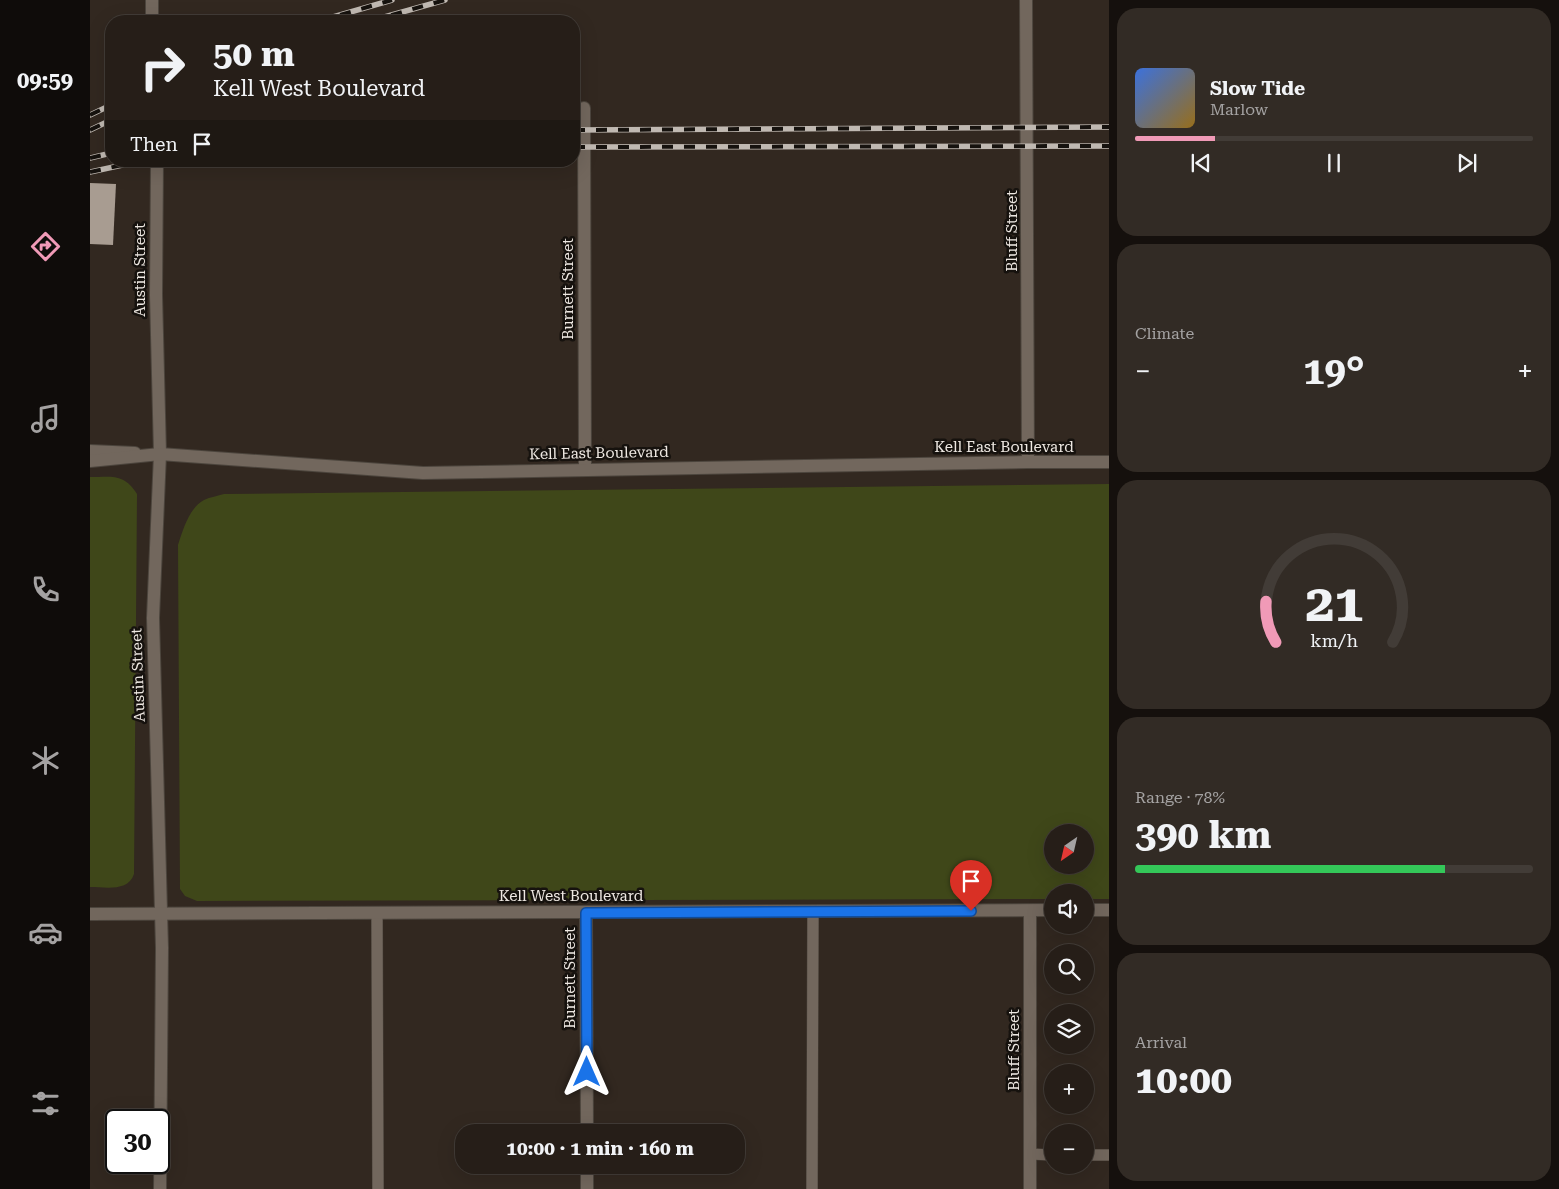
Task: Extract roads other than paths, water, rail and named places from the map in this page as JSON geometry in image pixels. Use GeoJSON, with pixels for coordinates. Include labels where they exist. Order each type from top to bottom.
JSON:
{"type":"FeatureCollection","features":[{"type":"Feature","properties":{"kind":"street"},"geometry":{"type":"LineString","coordinates":[[152,0],[152,15]]}},
{"type":"Feature","properties":{"kind":"street","name":"Bluff Street"},"geometry":{"type":"LineString","coordinates":[[1026,0],[1028,462]]}},
{"type":"Feature","properties":{"kind":"street","name":"Burnett Street"},"geometry":{"type":"LineString","coordinates":[[584,108],[585,470]]}},
{"type":"Feature","properties":{"kind":"street","name":"Austin Street"},"geometry":{"type":"LineString","coordinates":[[157,167],[156,295],[160,454],[153,618],[161,913],[160,1189]]}},
{"type":"Feature","properties":{"kind":"street"},"geometry":{"type":"LineString","coordinates":[[90,451],[160,454]]}},
{"type":"Feature","properties":{"kind":"street","name":"Kell East Boulevard"},"geometry":{"type":"LineString","coordinates":[[90,461],[160,454],[423,472],[1109,462]]}},
{"type":"Feature","properties":{"kind":"street","name":"Bluff Street"},"geometry":{"type":"LineString","coordinates":[[1030,910],[1030,1189]]}},
{"type":"Feature","properties":{"kind":"street","name":"Kell West Boulevard"},"geometry":{"type":"LineString","coordinates":[[90,914],[1044,910]]}},
{"type":"Feature","properties":{"kind":"street"},"geometry":{"type":"LineString","coordinates":[[1094,910],[1109,910]]}},
{"type":"Feature","properties":{"kind":"street","name":"Burnett Street"},"geometry":{"type":"LineString","coordinates":[[586,913],[587,1124]]}},
{"type":"Feature","properties":{"kind":"street"},"geometry":{"type":"LineString","coordinates":[[587,1174],[587,1189]]}},
{"type":"Feature","properties":{"kind":"lane"},"geometry":{"type":"LineString","coordinates":[[812,1189],[813,911]]}},
{"type":"Feature","properties":{"kind":"lane"},"geometry":{"type":"LineString","coordinates":[[377,913],[378,1189]]}},
{"type":"Feature","properties":{"kind":"lane"},"geometry":{"type":"LineString","coordinates":[[1030,1154],[1044,1155]]}},
{"type":"Feature","properties":{"kind":"lane"},"geometry":{"type":"LineString","coordinates":[[1094,1155],[1109,1155]]}},
{"type":"Feature","properties":{"kind":"railway"},"geometry":{"type":"LineString","coordinates":[[340,15],[392,0]]}},
{"type":"Feature","properties":{"kind":"railway"},"geometry":{"type":"LineString","coordinates":[[391,15],[445,0]]}},
{"type":"Feature","properties":{"kind":"railway"},"geometry":{"type":"LineString","coordinates":[[90,115],[105,108]]}},
{"type":"Feature","properties":{"kind":"railway"},"geometry":{"type":"LineString","coordinates":[[90,130],[105,123]]}},
{"type":"Feature","properties":{"kind":"railway"},"geometry":{"type":"LineString","coordinates":[[580,130],[1109,127]]}},
{"type":"Feature","properties":{"kind":"railway"},"geometry":{"type":"LineString","coordinates":[[580,147],[1109,146]]}},
{"type":"Feature","properties":{"kind":"railway"},"geometry":{"type":"LineString","coordinates":[[90,158],[105,154]]}},
{"type":"Feature","properties":{"kind":"railway"},"geometry":{"type":"LineString","coordinates":[[90,172],[113,167]]}}]}
